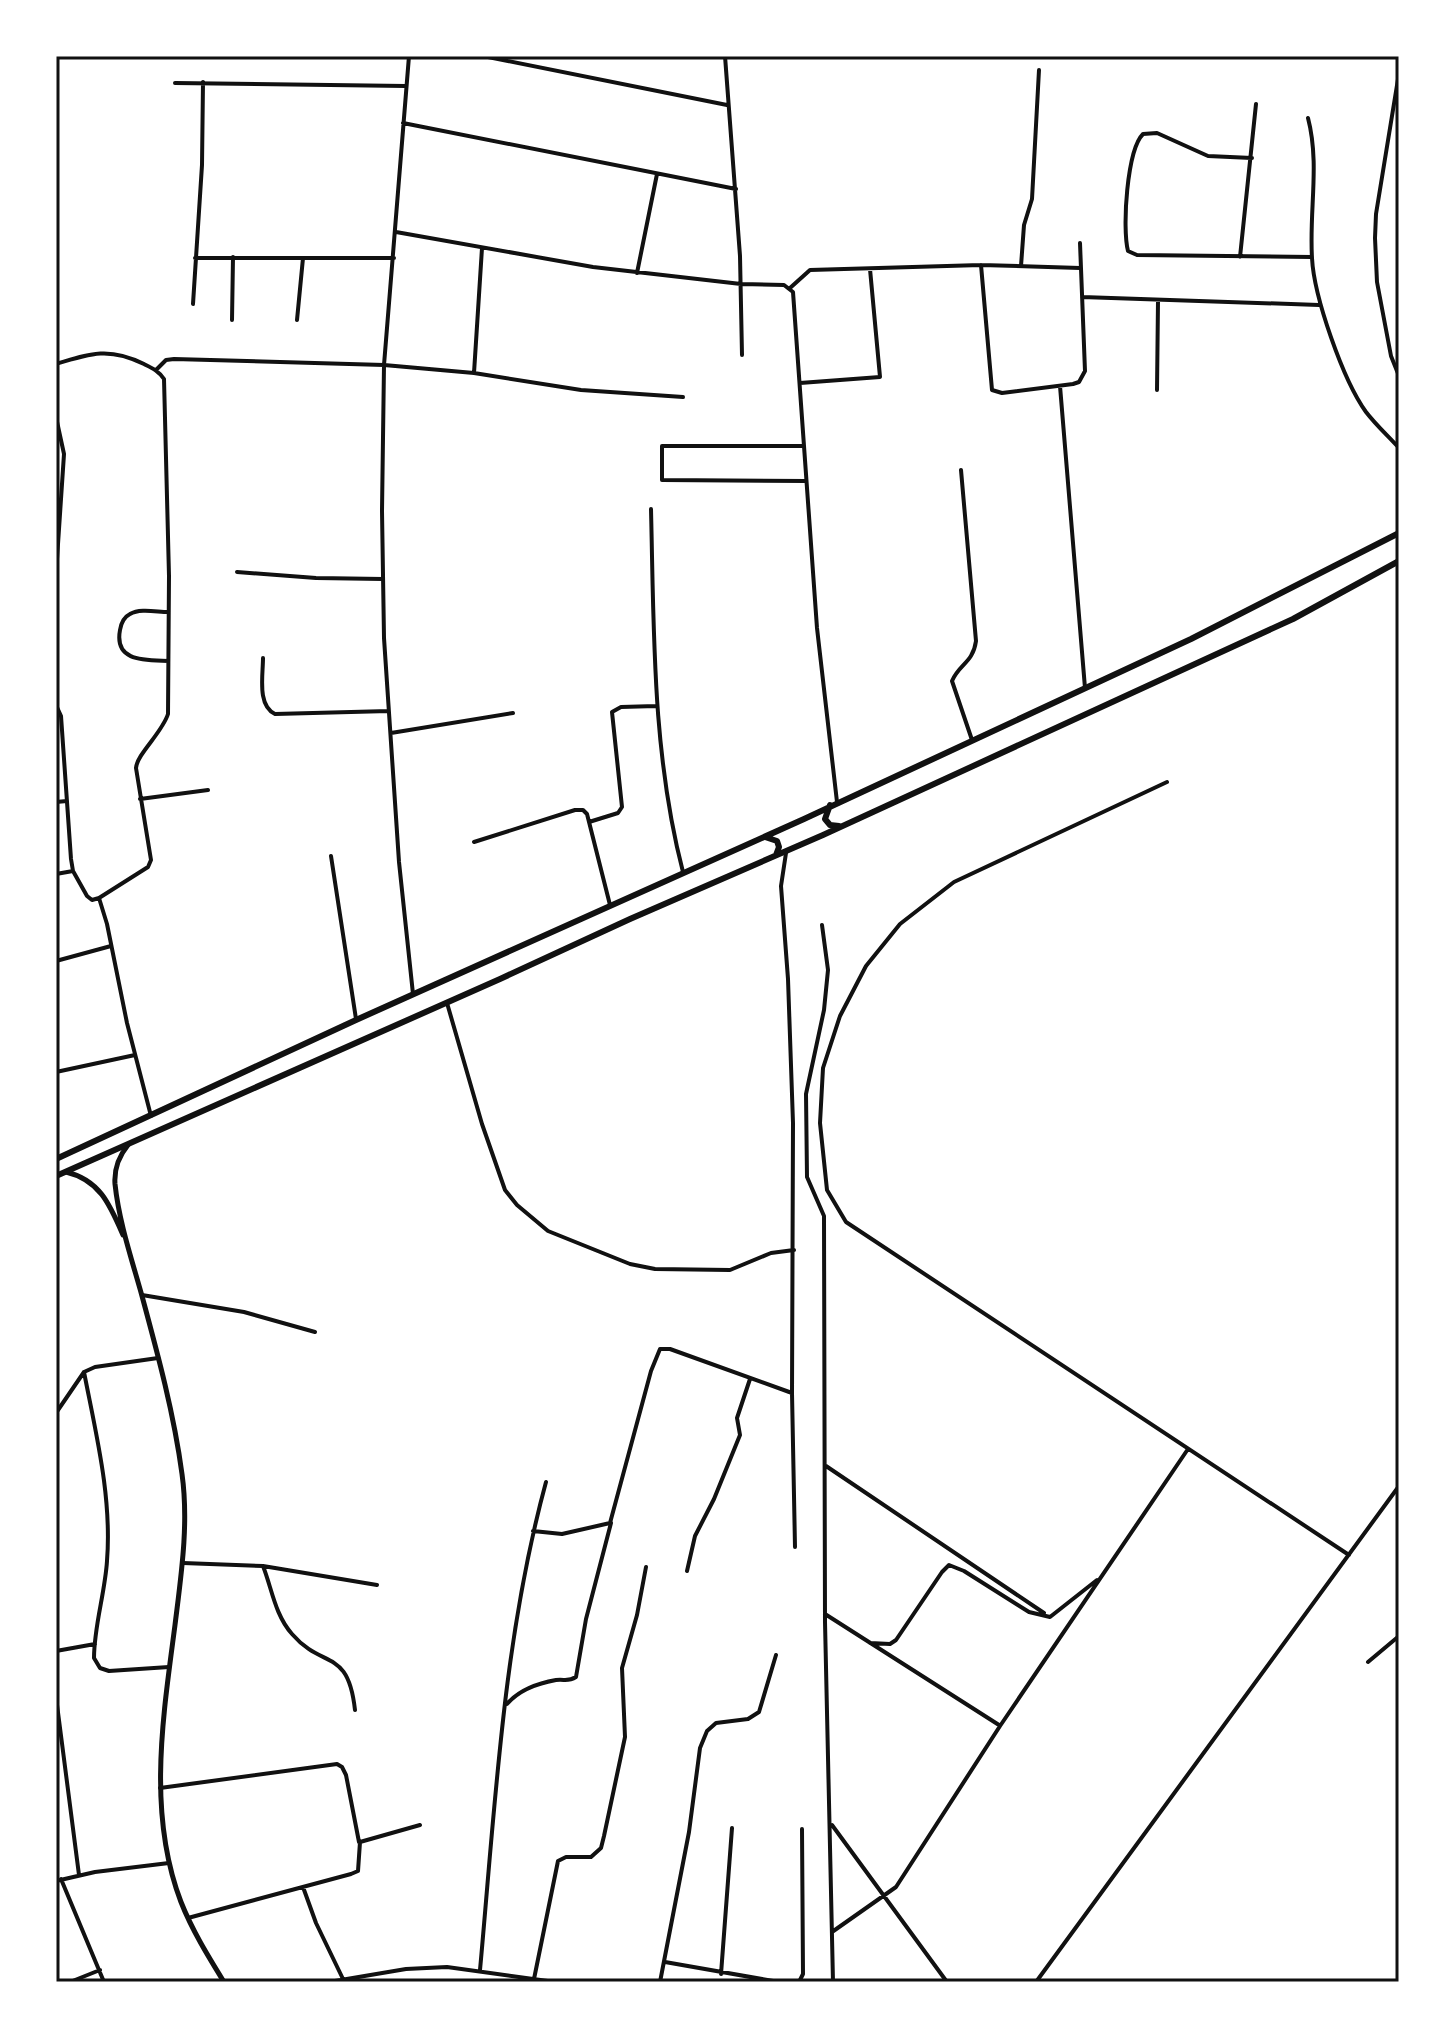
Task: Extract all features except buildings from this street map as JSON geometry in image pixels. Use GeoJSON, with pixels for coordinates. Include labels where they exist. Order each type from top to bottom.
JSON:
{"type":"FeatureCollection","features":[{"type":"Feature","properties":{"kind":"highway"},"geometry":{"type":"LineString","coordinates":[[56,1159],[1191,639],[1399,533]]}},
{"type":"Feature","properties":{"kind":"highway"},"geometry":{"type":"LineString","coordinates":[[58,1175],[841,826],[1293,619],[1399,561]]}},
{"type":"Feature","properties":{"kind":"highway"},"geometry":{"type":"LineString","coordinates":[[834,804],[825,814],[826,822],[841,826]]}},
{"type":"Feature","properties":{"kind":"highway"},"geometry":{"type":"LineString","coordinates":[[764,836],[777,841],[779,847],[776,855]]}},
{"type":"Feature","properties":{"kind":"street"},"geometry":{"type":"LineString","coordinates":[[409,56],[384,365],[383,579],[399,862],[413,994]]}},
{"type":"Feature","properties":{"kind":"street"},"geometry":{"type":"LineString","coordinates":[[483,56],[728,105]]}},
{"type":"Feature","properties":{"kind":"street"},"geometry":{"type":"LineString","coordinates":[[725,56],[736,189],[742,355]]}},
{"type":"Feature","properties":{"kind":"street"},"geometry":{"type":"LineString","coordinates":[[1021,266],[1024,225],[1032,199],[1039,70]]}},
{"type":"Feature","properties":{"kind":"street"},"geometry":{"type":"LineString","coordinates":[[1399,73],[1376,214],[1375,238],[1377,282],[1391,356],[1399,376]]}},
{"type":"Feature","properties":{"kind":"street"},"geometry":{"type":"LineString","coordinates":[[193,304],[202,165],[203,82]]}},
{"type":"Feature","properties":{"kind":"street"},"geometry":{"type":"LineString","coordinates":[[175,83],[406,86]]}},
{"type":"Feature","properties":{"kind":"street"},"geometry":{"type":"LineString","coordinates":[[1240,257],[1256,104]]}},
{"type":"Feature","properties":{"kind":"street"},"geometry":{"type":"LineString","coordinates":[[1308,118],[1315,152],[1312,257],[1320,305],[1365,411],[1399,448]]}},
{"type":"Feature","properties":{"kind":"street"},"geometry":{"type":"LineString","coordinates":[[403,123],[736,189]]}},
{"type":"Feature","properties":{"kind":"street"},"geometry":{"type":"LineString","coordinates":[[1252,158],[1208,156],[1157,133],[1143,134],[1136,141],[1128,186],[1126,248],[1129,253],[1312,257]]}},
{"type":"Feature","properties":{"kind":"street"},"geometry":{"type":"LineString","coordinates":[[637,273],[657,174]]}},
{"type":"Feature","properties":{"kind":"street"},"geometry":{"type":"LineString","coordinates":[[396,232],[637,273],[741,284],[784,285],[790,288],[793,292],[817,628],[834,804]]}},
{"type":"Feature","properties":{"kind":"street"},"geometry":{"type":"LineString","coordinates":[[981,265],[992,390],[1002,393],[1079,382],[1085,371],[1080,243]]}},
{"type":"Feature","properties":{"kind":"street"},"geometry":{"type":"LineString","coordinates":[[474,373],[482,248]]}},
{"type":"Feature","properties":{"kind":"street"},"geometry":{"type":"LineString","coordinates":[[232,320],[233,257]]}},
{"type":"Feature","properties":{"kind":"street"},"geometry":{"type":"LineString","coordinates":[[195,258],[394,258]]}},
{"type":"Feature","properties":{"kind":"street"},"geometry":{"type":"LineString","coordinates":[[297,320],[303,258]]}},
{"type":"Feature","properties":{"kind":"street"},"geometry":{"type":"LineString","coordinates":[[790,288],[810,270],[981,265],[1080,268]]}},
{"type":"Feature","properties":{"kind":"street"},"geometry":{"type":"LineString","coordinates":[[799,383],[880,377],[870,269]]}},
{"type":"Feature","properties":{"kind":"street"},"geometry":{"type":"LineString","coordinates":[[1082,297],[1320,305]]}},
{"type":"Feature","properties":{"kind":"street"},"geometry":{"type":"LineString","coordinates":[[1157,390],[1158,301]]}},
{"type":"Feature","properties":{"kind":"street"},"geometry":{"type":"LineString","coordinates":[[56,364],[101,352],[116,353],[156,370],[164,379],[168,714],[159,735],[137,761],[151,862],[148,867],[92,900],[73,871],[61,716],[56,705]]}},
{"type":"Feature","properties":{"kind":"street"},"geometry":{"type":"LineString","coordinates":[[156,370],[166,360],[174,359],[384,365],[474,373],[581,390],[683,397]]}},
{"type":"Feature","properties":{"kind":"street"},"geometry":{"type":"LineString","coordinates":[[1060,386],[1085,688]]}},
{"type":"Feature","properties":{"kind":"street"},"geometry":{"type":"LineString","coordinates":[[56,417],[64,454],[56,574]]}},
{"type":"Feature","properties":{"kind":"street"},"geometry":{"type":"LineString","coordinates":[[804,446],[662,446],[662,480],[806,481]]}},
{"type":"Feature","properties":{"kind":"street"},"geometry":{"type":"LineString","coordinates":[[961,470],[976,641],[970,660],[952,681],[972,740]]}},
{"type":"Feature","properties":{"kind":"street"},"geometry":{"type":"LineString","coordinates":[[651,509],[656,706],[674,836],[683,872]]}},
{"type":"Feature","properties":{"kind":"street"},"geometry":{"type":"LineString","coordinates":[[237,572],[383,579]]}},
{"type":"Feature","properties":{"kind":"street"},"geometry":{"type":"LineString","coordinates":[[168,661],[133,658],[122,652],[119,646],[123,621],[129,614],[169,612]]}},
{"type":"Feature","properties":{"kind":"street"},"geometry":{"type":"LineString","coordinates":[[263,658],[263,703],[275,714],[389,711]]}},
{"type":"Feature","properties":{"kind":"street"},"geometry":{"type":"LineString","coordinates":[[589,822],[618,813],[622,807],[612,712],[621,707],[656,706]]}},
{"type":"Feature","properties":{"kind":"street"},"geometry":{"type":"LineString","coordinates":[[391,733],[513,713]]}},
{"type":"Feature","properties":{"kind":"street"},"geometry":{"type":"LineString","coordinates":[[1167,782],[954,882],[900,924],[863,971],[840,1016],[823,1068],[820,1123],[827,1190],[846,1222],[1349,1555]]}},
{"type":"Feature","properties":{"kind":"street"},"geometry":{"type":"LineString","coordinates":[[140,799],[208,790]]}},
{"type":"Feature","properties":{"kind":"street"},"geometry":{"type":"LineString","coordinates":[[56,802],[67,801]]}},
{"type":"Feature","properties":{"kind":"street"},"geometry":{"type":"LineString","coordinates":[[474,842],[583,810],[589,822],[610,905]]}},
{"type":"Feature","properties":{"kind":"street"},"geometry":{"type":"LineString","coordinates":[[786,850],[781,886],[793,1123],[795,1547]]}},
{"type":"Feature","properties":{"kind":"street"},"geometry":{"type":"LineString","coordinates":[[331,856],[356,1020]]}},
{"type":"Feature","properties":{"kind":"street"},"geometry":{"type":"LineString","coordinates":[[56,874],[73,871]]}},
{"type":"Feature","properties":{"kind":"street"},"geometry":{"type":"LineString","coordinates":[[99,898],[151,1116]]}},
{"type":"Feature","properties":{"kind":"street"},"geometry":{"type":"LineString","coordinates":[[822,925],[828,970],[824,1010],[806,1094],[807,1177],[824,1216],[825,1614],[833,1982]]}},
{"type":"Feature","properties":{"kind":"street"},"geometry":{"type":"LineString","coordinates":[[56,961],[111,946]]}},
{"type":"Feature","properties":{"kind":"street"},"geometry":{"type":"LineString","coordinates":[[447,1003],[482,1124],[505,1190],[548,1231],[630,1264],[655,1269],[730,1270],[771,1253],[794,1250]]}},
{"type":"Feature","properties":{"kind":"street"},"geometry":{"type":"LineString","coordinates":[[56,1072],[135,1055]]}},
{"type":"Feature","properties":{"kind":"street"},"geometry":{"type":"LineString","coordinates":[[129,1144],[119,1159],[115,1176],[128,1247],[158,1358],[183,1477],[183,1563],[169,1667],[160,1788],[169,1863],[188,1918],[224,1982]]}},
{"type":"Feature","properties":{"kind":"street"},"geometry":{"type":"LineString","coordinates":[[58,1175],[85,1179],[104,1194],[128,1247]]}},
{"type":"Feature","properties":{"kind":"street"},"geometry":{"type":"LineString","coordinates":[[142,1295],[203,1303],[315,1332]]}},
{"type":"Feature","properties":{"kind":"street"},"geometry":{"type":"LineString","coordinates":[[506,1705],[522,1691],[554,1680],[570,1681],[576,1677],[586,1619],[649,1378],[660,1349],[670,1349],[792,1393]]}},
{"type":"Feature","properties":{"kind":"street"},"geometry":{"type":"LineString","coordinates":[[56,1413],[84,1372],[95,1367],[158,1358]]}},
{"type":"Feature","properties":{"kind":"street"},"geometry":{"type":"LineString","coordinates":[[84,1372],[106,1499],[107,1560],[94,1658],[104,1670],[169,1667]]}},
{"type":"Feature","properties":{"kind":"street"},"geometry":{"type":"LineString","coordinates":[[687,1571],[695,1536],[740,1435],[737,1418],[750,1379]]}},
{"type":"Feature","properties":{"kind":"street"},"geometry":{"type":"LineString","coordinates":[[832,1932],[896,1887],[1000,1726],[1188,1449]]}},
{"type":"Feature","properties":{"kind":"street"},"geometry":{"type":"LineString","coordinates":[[824,1464],[838,1477],[1050,1617]]}},
{"type":"Feature","properties":{"kind":"street"},"geometry":{"type":"LineString","coordinates":[[480,1970],[521,1587],[546,1482]]}},
{"type":"Feature","properties":{"kind":"street"},"geometry":{"type":"LineString","coordinates":[[1036,1982],[1399,1486]]}},
{"type":"Feature","properties":{"kind":"street"},"geometry":{"type":"LineString","coordinates":[[533,1531],[562,1534],[608,1525],[612,1519]]}},
{"type":"Feature","properties":{"kind":"street"},"geometry":{"type":"LineString","coordinates":[[183,1563],[263,1566],[377,1585]]}},
{"type":"Feature","properties":{"kind":"street"},"geometry":{"type":"LineString","coordinates":[[870,1643],[890,1644],[896,1640],[949,1565],[964,1571],[1029,1612],[1050,1617]]}},
{"type":"Feature","properties":{"kind":"street"},"geometry":{"type":"LineString","coordinates":[[263,1566],[282,1620],[302,1644],[344,1672],[353,1687],[355,1710]]}},
{"type":"Feature","properties":{"kind":"street"},"geometry":{"type":"LineString","coordinates":[[534,1979],[558,1861],[566,1857],[591,1857],[601,1848],[625,1737],[622,1668],[646,1567]]}},
{"type":"Feature","properties":{"kind":"street"},"geometry":{"type":"LineString","coordinates":[[1050,1617],[1101,1577]]}},
{"type":"Feature","properties":{"kind":"street"},"geometry":{"type":"LineString","coordinates":[[825,1614],[1000,1726]]}},
{"type":"Feature","properties":{"kind":"street"},"geometry":{"type":"LineString","coordinates":[[1368,1662],[1399,1636]]}},
{"type":"Feature","properties":{"kind":"street"},"geometry":{"type":"LineString","coordinates":[[56,1651],[95,1644]]}},
{"type":"Feature","properties":{"kind":"street"},"geometry":{"type":"LineString","coordinates":[[660,1982],[703,1738],[716,1723],[748,1719],[759,1712],[776,1655]]}},
{"type":"Feature","properties":{"kind":"street"},"geometry":{"type":"LineString","coordinates":[[56,1697],[79,1875]]}},
{"type":"Feature","properties":{"kind":"street"},"geometry":{"type":"LineString","coordinates":[[160,1788],[337,1764],[344,1770],[360,1842],[358,1871],[188,1918]]}},
{"type":"Feature","properties":{"kind":"street"},"geometry":{"type":"LineString","coordinates":[[830,1823],[947,1982]]}},
{"type":"Feature","properties":{"kind":"street"},"geometry":{"type":"LineString","coordinates":[[360,1842],[420,1825]]}},
{"type":"Feature","properties":{"kind":"street"},"geometry":{"type":"LineString","coordinates":[[721,1974],[732,1828]]}},
{"type":"Feature","properties":{"kind":"street"},"geometry":{"type":"LineString","coordinates":[[799,1982],[803,1974],[802,1829]]}},
{"type":"Feature","properties":{"kind":"street"},"geometry":{"type":"LineString","coordinates":[[104,1982],[59,1880],[169,1863]]}},
{"type":"Feature","properties":{"kind":"street"},"geometry":{"type":"LineString","coordinates":[[303,1887],[316,1923],[343,1979]]}},
{"type":"Feature","properties":{"kind":"street"},"geometry":{"type":"LineString","coordinates":[[665,1962],[779,1982]]}},
{"type":"Feature","properties":{"kind":"street"},"geometry":{"type":"LineString","coordinates":[[329,1982],[406,1969],[447,1967],[555,1982]]}},
{"type":"Feature","properties":{"kind":"street"},"geometry":{"type":"LineString","coordinates":[[70,1982],[100,1970]]}}]}
